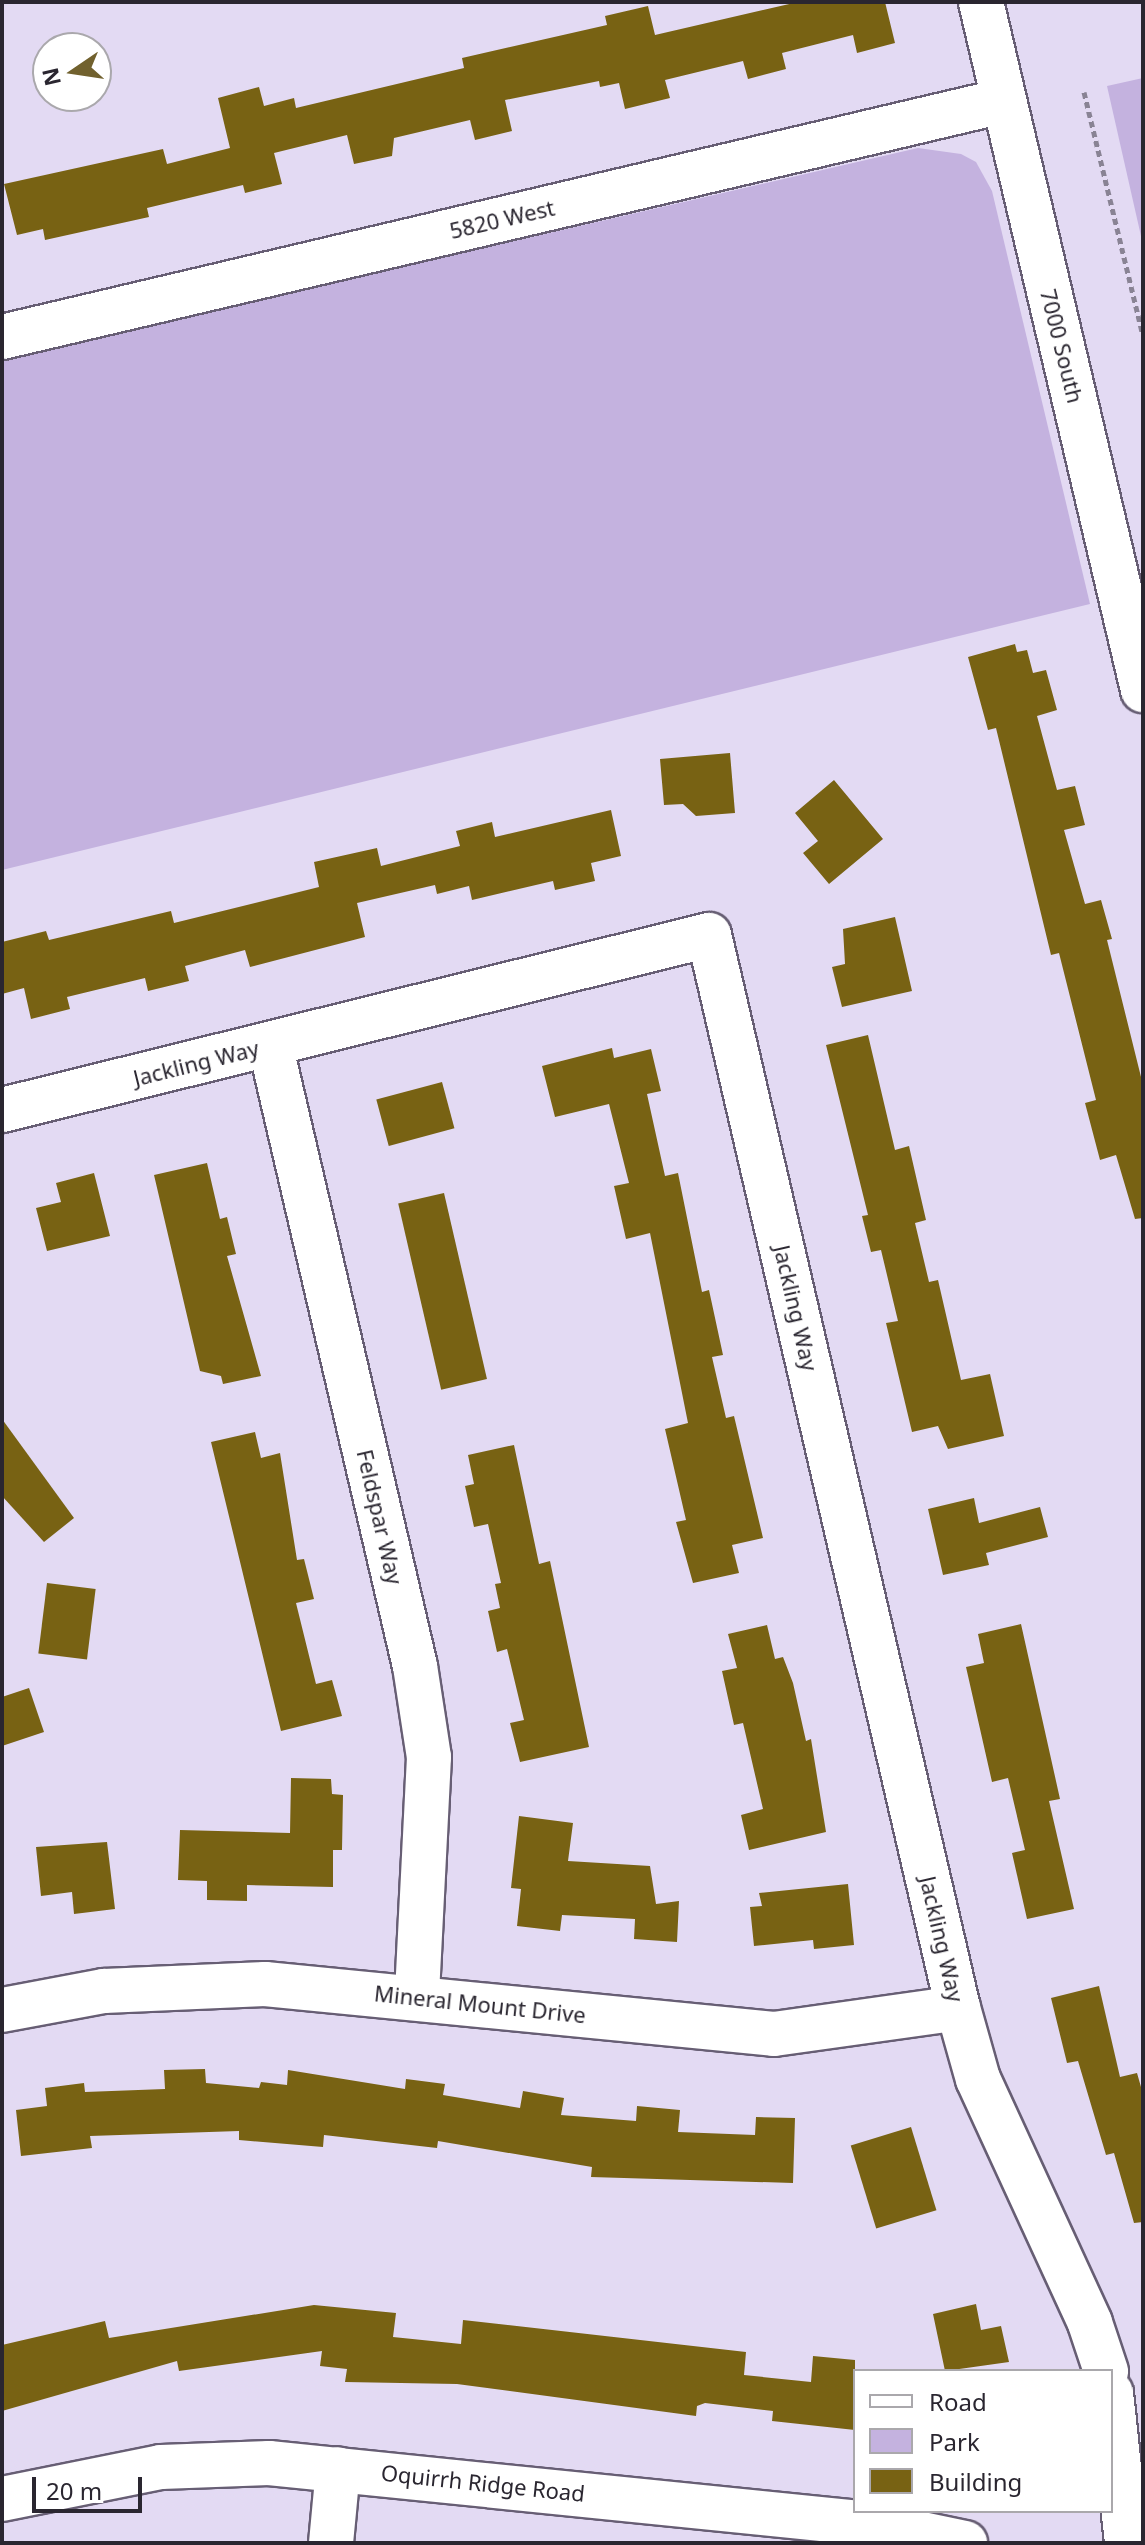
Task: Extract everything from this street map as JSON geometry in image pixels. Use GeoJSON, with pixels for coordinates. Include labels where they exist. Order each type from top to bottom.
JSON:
{"type":"FeatureCollection","features":[{"type":"Feature","properties":{"kind":"street","name":"7000 South"},"geometry":{"type":"LineString","coordinates":[[981,2],[1143,690]]}},
{"type":"Feature","properties":{"kind":"street","name":"5820 West"},"geometry":{"type":"LineString","coordinates":[[2,337],[1003,101]]}},
{"type":"Feature","properties":{"kind":"street","name":"Jackling Way"},"geometry":{"type":"LineString","coordinates":[[2,1110],[709,935],[958,2008],[978,2079],[1090,2323],[1105,2369]]}},
{"type":"Feature","properties":{"kind":"street","name":"Feldspar Way"},"geometry":{"type":"LineString","coordinates":[[270,1044],[422,1712],[429,1838],[417,1996]]}},
{"type":"Feature","properties":{"kind":"street","name":"Mineral Mount Drive"},"geometry":{"type":"LineString","coordinates":[[2,2010],[104,1991],[265,1984],[417,1996],[774,2034],[958,2008]]}},
{"type":"Feature","properties":{"kind":"street"},"geometry":{"type":"LineString","coordinates":[[1113,2412],[1127,2543]]}},
{"type":"Feature","properties":{"kind":"street","name":"Oquirrh Ridge Road"},"geometry":{"type":"LineString","coordinates":[[2,2499],[161,2467],[234,2463],[338,2469],[770,2528],[965,2543]]}},
{"type":"Feature","properties":{"kind":"street"},"geometry":{"type":"LineString","coordinates":[[331,2543],[338,2469]]}},
{"type":"Feature","properties":{"kind":"path"},"geometry":{"type":"LineString","coordinates":[[1084,92],[1143,335]]}},
{"type":"Feature","properties":{"kind":"green space"},"geometry":{"type":"Polygon","coordinates":[[[1143,78],[1143,245],[1107,86],[1143,78]]]}},
{"type":"Feature","properties":{"kind":"green space"},"geometry":{"type":"Polygon","coordinates":[[[918,148],[961,154],[976,162],[992,191],[1090,604],[2,870],[2,359],[918,148]]]}},
{"type":"Feature","properties":{"kind":"building"},"geometry":{"type":"Polygon","coordinates":[[[798,2],[885,2],[895,43],[857,53],[853,35],[782,53],[786,69],[748,79],[743,61],[665,80],[670,98],[625,109],[619,83],[600,87],[599,81],[505,100],[512,131],[475,140],[470,120],[394,138],[392,156],[354,164],[347,135],[274,153],[282,184],[245,193],[243,185],[147,208],[149,217],[45,240],[43,229],[17,235],[4,184],[163,149],[167,164],[230,148],[218,98],[259,87],[264,106],[294,98],[296,108],[464,68],[462,58],[607,25],[605,16],[648,6],[655,35],[798,2]]]}},
{"type":"Feature","properties":{"kind":"building"},"geometry":{"type":"Polygon","coordinates":[[[1015,644],[1017,652],[1027,650],[1033,673],[1046,670],[1057,710],[1037,716],[1057,790],[1075,786],[1085,825],[1064,830],[1085,904],[1101,900],[1112,939],[1107,940],[1143,1085],[1143,1218],[1135,1219],[1116,1155],[1100,1160],[1085,1103],[1096,1100],[1059,953],[1051,955],[996,728],[988,730],[968,657],[1015,644]]]}},
{"type":"Feature","properties":{"kind":"building"},"geometry":{"type":"Polygon","coordinates":[[[730,753],[735,813],[696,816],[683,804],[664,805],[660,759],[730,753]]]}},
{"type":"Feature","properties":{"kind":"building"},"geometry":{"type":"Polygon","coordinates":[[[834,780],[883,839],[829,884],[803,853],[818,841],[795,813],[834,780]]]}},
{"type":"Feature","properties":{"kind":"building"},"geometry":{"type":"Polygon","coordinates":[[[611,810],[621,856],[591,863],[595,881],[555,890],[553,881],[472,900],[469,886],[437,894],[435,885],[357,903],[365,937],[250,967],[245,950],[185,966],[189,981],[148,991],[145,978],[67,997],[70,1009],[31,1019],[24,988],[2,994],[2,942],[46,931],[49,940],[171,911],[174,923],[319,887],[314,862],[377,848],[381,866],[460,846],[456,831],[492,822],[495,837],[611,810]]]}},
{"type":"Feature","properties":{"kind":"building"},"geometry":{"type":"Polygon","coordinates":[[[895,917],[912,991],[842,1007],[832,967],[845,964],[843,929],[895,917]]]}},
{"type":"Feature","properties":{"kind":"building"},"geometry":{"type":"Polygon","coordinates":[[[868,1035],[895,1150],[909,1146],[926,1220],[915,1223],[929,1282],[938,1280],[961,1380],[990,1374],[1004,1436],[948,1449],[938,1426],[912,1432],[886,1323],[898,1321],[881,1250],[871,1252],[862,1216],[868,1215],[826,1045],[868,1035]]]}},
{"type":"Feature","properties":{"kind":"building"},"geometry":{"type":"Polygon","coordinates":[[[612,1048],[614,1058],[651,1049],[661,1091],[647,1094],[665,1176],[678,1173],[702,1292],[709,1290],[723,1355],[712,1357],[726,1418],[734,1416],[763,1538],[732,1545],[739,1573],[693,1583],[676,1522],[686,1520],[665,1429],[688,1423],[650,1233],[626,1239],[614,1186],[629,1183],[609,1104],[555,1117],[542,1066],[612,1048]]]}},
{"type":"Feature","properties":{"kind":"building"},"geometry":{"type":"Polygon","coordinates":[[[442,1082],[454,1128],[389,1146],[376,1100],[442,1082]]]}},
{"type":"Feature","properties":{"kind":"building"},"geometry":{"type":"Polygon","coordinates":[[[207,1163],[220,1219],[227,1217],[236,1254],[227,1256],[261,1376],[223,1384],[221,1376],[200,1371],[154,1175],[207,1163]]]}},
{"type":"Feature","properties":{"kind":"building"},"geometry":{"type":"Polygon","coordinates":[[[94,1173],[110,1236],[47,1251],[36,1208],[61,1202],[56,1183],[94,1173]]]}},
{"type":"Feature","properties":{"kind":"building"},"geometry":{"type":"Polygon","coordinates":[[[444,1193],[487,1379],[441,1390],[398,1204],[444,1193]]]}},
{"type":"Feature","properties":{"kind":"building"},"geometry":{"type":"Polygon","coordinates":[[[2,1419],[74,1518],[44,1542],[2,1496],[2,1419]]]}},
{"type":"Feature","properties":{"kind":"building"},"geometry":{"type":"Polygon","coordinates":[[[255,1432],[261,1458],[280,1453],[297,1560],[304,1559],[314,1599],[296,1603],[316,1684],[332,1680],[342,1716],[281,1731],[211,1442],[255,1432]]]}},
{"type":"Feature","properties":{"kind":"building"},"geometry":{"type":"Polygon","coordinates":[[[514,1445],[539,1564],[550,1561],[589,1747],[520,1762],[510,1723],[524,1720],[507,1649],[497,1652],[488,1611],[500,1608],[495,1584],[501,1583],[488,1524],[474,1527],[465,1486],[474,1484],[468,1455],[514,1445]]]}},
{"type":"Feature","properties":{"kind":"building"},"geometry":{"type":"Polygon","coordinates":[[[974,1498],[979,1523],[1040,1507],[1048,1537],[986,1553],[989,1565],[943,1575],[928,1509],[974,1498]]]}},
{"type":"Feature","properties":{"kind":"building"},"geometry":{"type":"Polygon","coordinates":[[[47,1583],[96,1589],[87,1659],[38,1653],[47,1583]]]}},
{"type":"Feature","properties":{"kind":"building"},"geometry":{"type":"Polygon","coordinates":[[[1021,1624],[1060,1799],[1049,1801],[1074,1909],[1027,1919],[1012,1853],[1025,1850],[1008,1778],[992,1782],[966,1667],[984,1663],[978,1634],[1021,1624]]]}},
{"type":"Feature","properties":{"kind":"building"},"geometry":{"type":"Polygon","coordinates":[[[767,1625],[775,1659],[783,1657],[793,1683],[806,1741],[811,1739],[826,1832],[749,1850],[741,1815],[763,1809],[743,1723],[734,1725],[722,1671],[737,1668],[728,1634],[767,1625]]]}},
{"type":"Feature","properties":{"kind":"building"},"geometry":{"type":"Polygon","coordinates":[[[29,1688],[44,1732],[2,1746],[2,1697],[29,1688]]]}},
{"type":"Feature","properties":{"kind":"building"},"geometry":{"type":"Polygon","coordinates":[[[291,1778],[331,1779],[332,1794],[343,1795],[342,1850],[333,1850],[333,1887],[247,1885],[247,1901],[207,1900],[207,1881],[178,1880],[180,1830],[290,1833],[291,1778]]]}},
{"type":"Feature","properties":{"kind":"building"},"geometry":{"type":"Polygon","coordinates":[[[519,1816],[573,1823],[568,1861],[650,1866],[656,1904],[679,1901],[677,1942],[634,1939],[635,1919],[562,1915],[560,1931],[517,1926],[521,1889],[511,1888],[519,1816]]]}},
{"type":"Feature","properties":{"kind":"building"},"geometry":{"type":"Polygon","coordinates":[[[107,1842],[115,1909],[74,1914],[72,1892],[41,1896],[36,1847],[107,1842]]]}},
{"type":"Feature","properties":{"kind":"building"},"geometry":{"type":"Polygon","coordinates":[[[848,1884],[854,1945],[814,1949],[813,1940],[754,1946],[750,1907],[762,1906],[759,1893],[848,1884]]]}},
{"type":"Feature","properties":{"kind":"building"},"geometry":{"type":"Polygon","coordinates":[[[1099,1986],[1120,2077],[1137,2073],[1143,2094],[1143,2222],[1134,2223],[1114,2153],[1106,2155],[1078,2061],[1067,2063],[1051,1998],[1099,1986]]]}},
{"type":"Feature","properties":{"kind":"building"},"geometry":{"type":"Polygon","coordinates":[[[205,2069],[206,2083],[259,2088],[261,2082],[287,2085],[288,2070],[405,2089],[406,2079],[445,2084],[443,2095],[520,2108],[523,2091],[564,2098],[561,2115],[636,2121],[637,2106],[680,2110],[678,2132],[755,2135],[756,2117],[795,2118],[793,2183],[591,2177],[592,2167],[438,2141],[437,2148],[324,2135],[323,2147],[239,2140],[239,2131],[90,2136],[92,2148],[21,2156],[16,2110],[47,2106],[45,2088],[84,2083],[85,2092],[165,2089],[164,2070],[205,2069]]]}},
{"type":"Feature","properties":{"kind":"building"},"geometry":{"type":"Polygon","coordinates":[[[911,2127],[936,2210],[876,2229],[851,2145],[911,2127]]]}},
{"type":"Feature","properties":{"kind":"building"},"geometry":{"type":"Polygon","coordinates":[[[976,2304],[981,2330],[1001,2326],[1009,2362],[945,2369],[933,2314],[976,2304]]]}},
{"type":"Feature","properties":{"kind":"building"},"geometry":{"type":"Polygon","coordinates":[[[314,2305],[396,2313],[393,2337],[461,2344],[463,2320],[746,2352],[744,2375],[811,2382],[813,2356],[855,2360],[853,2430],[772,2421],[773,2411],[705,2403],[697,2406],[696,2416],[457,2384],[345,2382],[347,2369],[320,2366],[322,2351],[179,2371],[177,2361],[2,2411],[2,2345],[105,2321],[109,2338],[314,2305]]]}}]}
